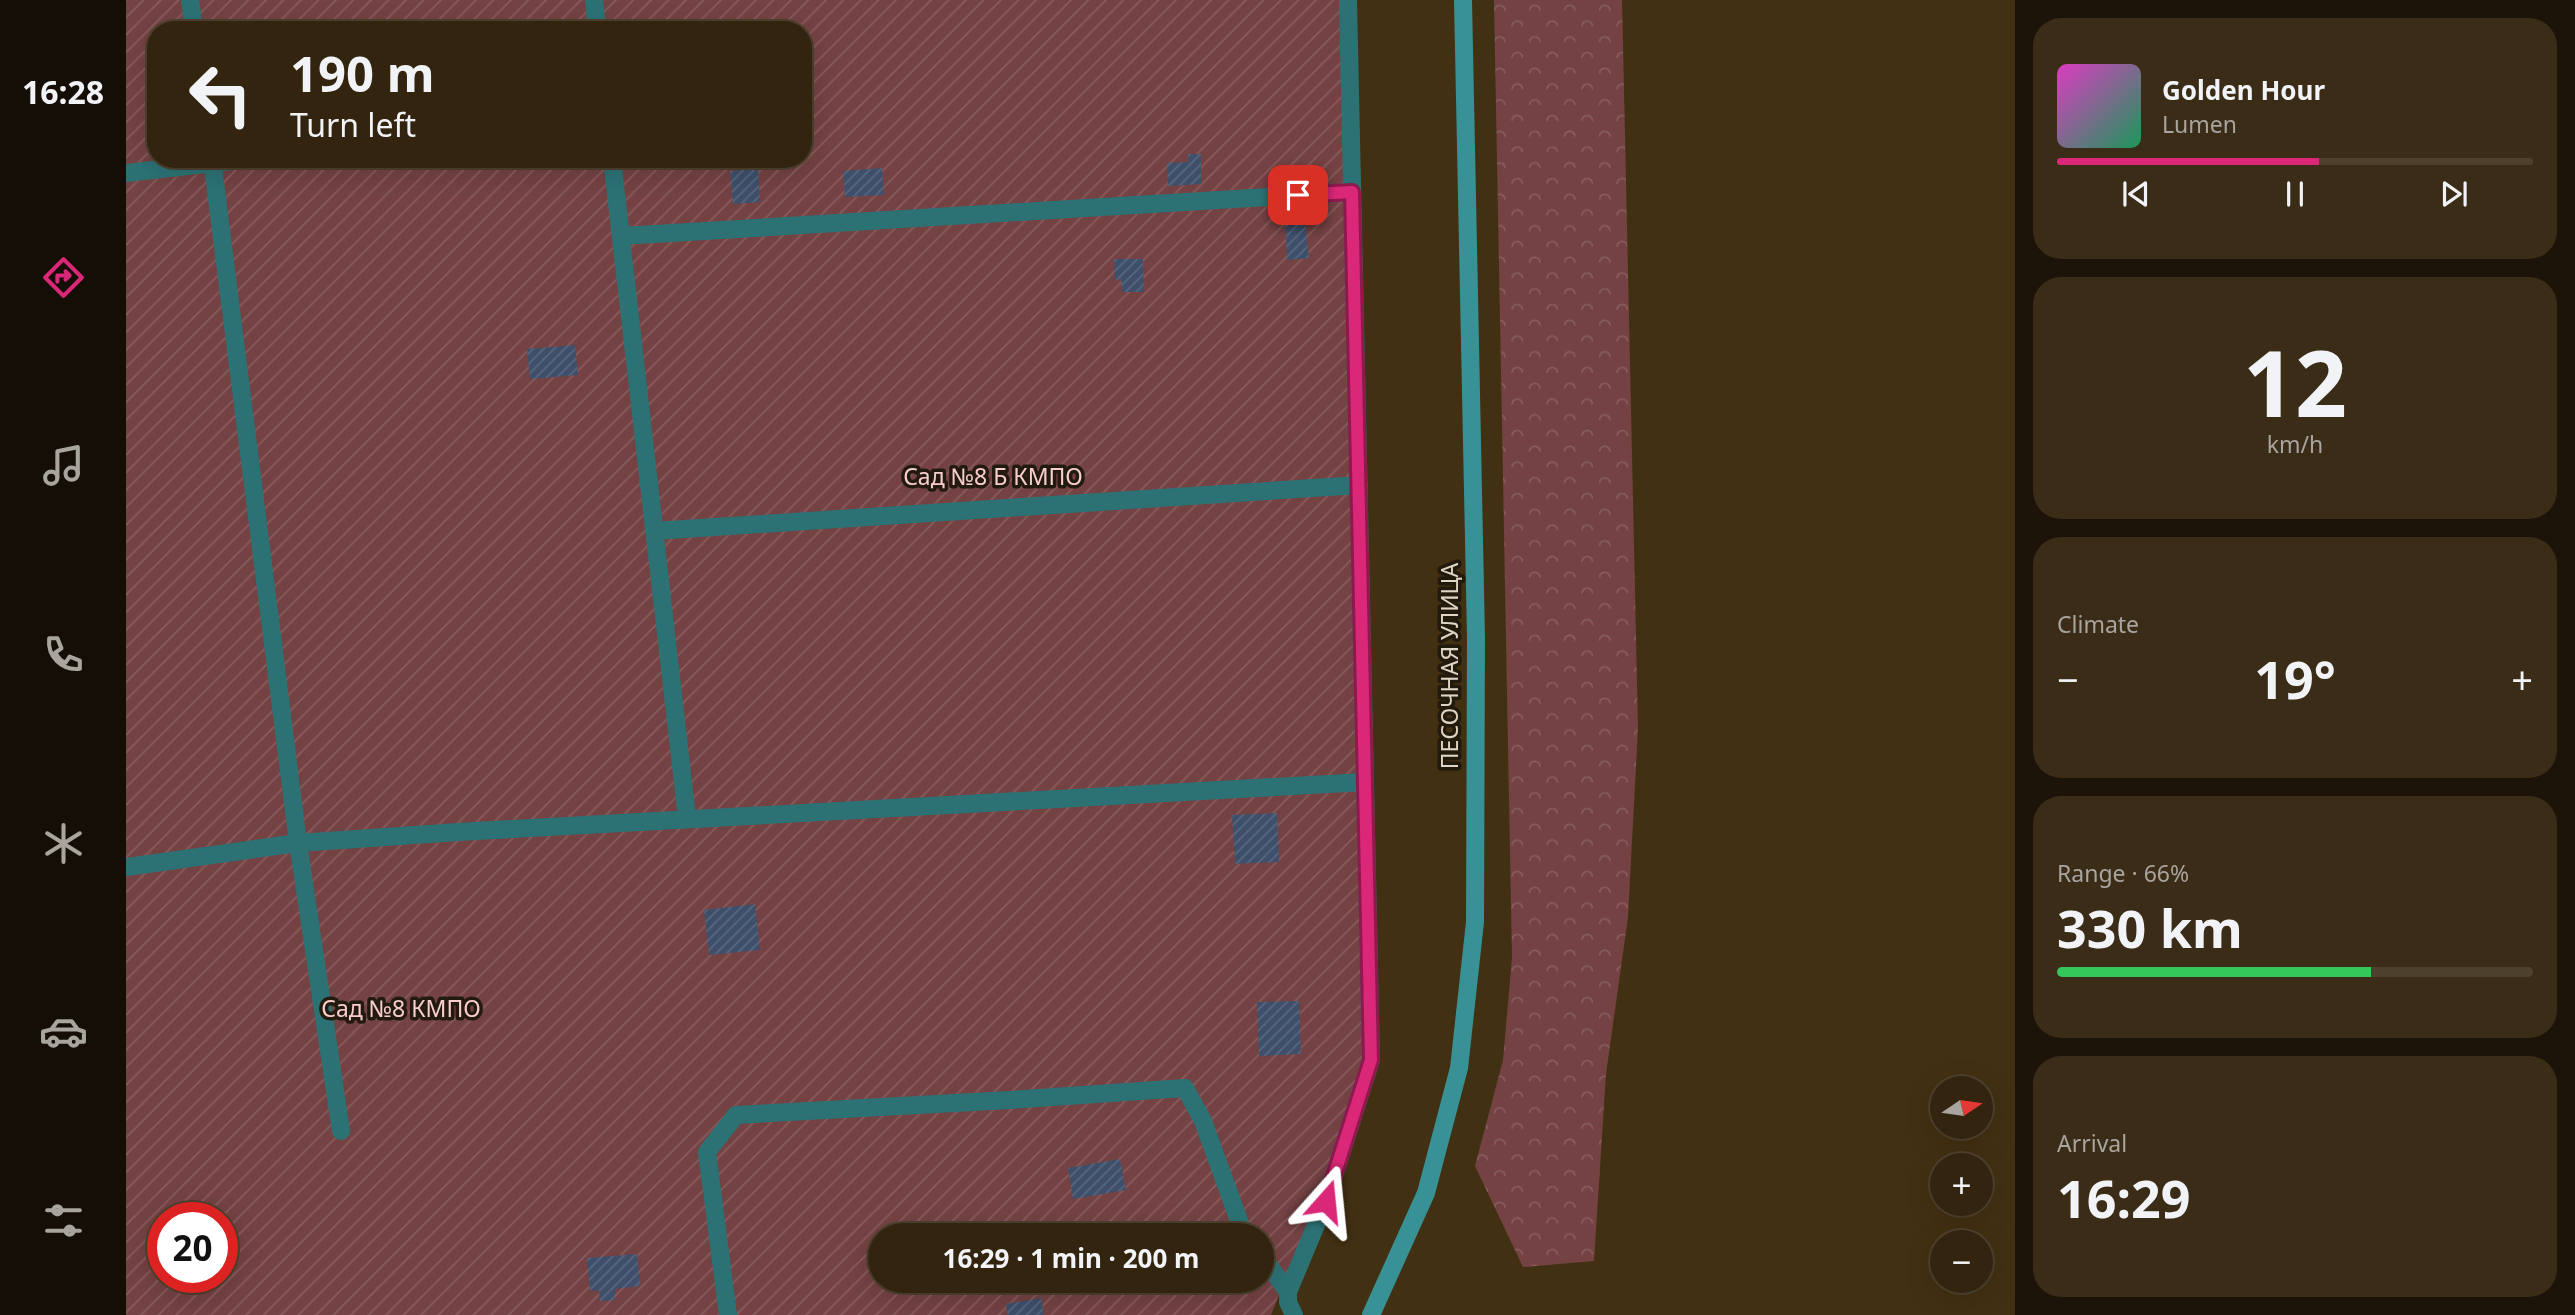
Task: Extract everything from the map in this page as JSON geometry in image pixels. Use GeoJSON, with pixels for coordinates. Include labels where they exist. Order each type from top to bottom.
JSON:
{"type":"FeatureCollection","features":[{"type":"Feature","properties":{"kind":"main road","name":"ПЕСОЧНАЯ УЛИЦА"},"geometry":{"type":"LineString","coordinates":[[1371,1315],[1426,1193],[1436,1156],[1459,1068],[1475,922],[1476,638],[1463,0]]}},
{"type":"Feature","properties":{"kind":"lane"},"geometry":{"type":"LineString","coordinates":[[190,0],[193,21]]}},
{"type":"Feature","properties":{"kind":"lane"},"geometry":{"type":"LineString","coordinates":[[594,0],[596,21]]}},
{"type":"Feature","properties":{"kind":"lane"},"geometry":{"type":"LineString","coordinates":[[1294,1315],[1288,1302],[1288,1292],[1326,1201],[1371,1060],[1348,0]]}},
{"type":"Feature","properties":{"kind":"lane"},"geometry":{"type":"LineString","coordinates":[[126,173],[165,168]]}},
{"type":"Feature","properties":{"kind":"lane"},"geometry":{"type":"LineString","coordinates":[[213,168],[298,843],[341,1131]]}},
{"type":"Feature","properties":{"kind":"lane"},"geometry":{"type":"LineString","coordinates":[[613,168],[687,818]]}},
{"type":"Feature","properties":{"kind":"lane"},"geometry":{"type":"LineString","coordinates":[[621,236],[1352,192]]}},
{"type":"Feature","properties":{"kind":"lane"},"geometry":{"type":"LineString","coordinates":[[654,531],[1359,485]]}},
{"type":"Feature","properties":{"kind":"lane"},"geometry":{"type":"LineString","coordinates":[[126,867],[298,843],[687,818],[1364,782]]}},
{"type":"Feature","properties":{"kind":"lane"},"geometry":{"type":"LineString","coordinates":[[728,1315],[707,1152],[736,1115],[1185,1088],[1203,1121],[1240,1223]]}},
{"type":"Feature","properties":{"kind":"lane"},"geometry":{"type":"LineString","coordinates":[[1274,1273],[1288,1292]]}},
{"type":"Feature","properties":{"kind":"green space"},"geometry":{"type":"Polygon","coordinates":[[[126,0],[1353,0],[1373,1058],[1271,1315],[126,1315],[126,0]]]}},
{"type":"Feature","properties":{"kind":"green space"},"geometry":{"type":"Polygon","coordinates":[[[1494,0],[1622,0],[1638,728],[1628,917],[1606,1074],[1594,1261],[1523,1267],[1475,1166],[1503,1060],[1512,958],[1494,0]]]}},
{"type":"Feature","properties":{"kind":"building"},"geometry":{"type":"Polygon","coordinates":[[[1188,154],[1201,154],[1201,184],[1168,186],[1167,163],[1188,162],[1188,154]]]}},
{"type":"Feature","properties":{"kind":"building"},"geometry":{"type":"Polygon","coordinates":[[[882,168],[884,195],[845,197],[843,171],[882,168]]]}},
{"type":"Feature","properties":{"kind":"building"},"geometry":{"type":"Polygon","coordinates":[[[758,169],[760,202],[733,204],[730,171],[758,169]]]}},
{"type":"Feature","properties":{"kind":"building"},"geometry":{"type":"Polygon","coordinates":[[[1305,221],[1309,258],[1287,260],[1285,222],[1305,221]]]}},
{"type":"Feature","properties":{"kind":"building"},"geometry":{"type":"Polygon","coordinates":[[[1114,259],[1143,259],[1144,292],[1122,292],[1121,279],[1115,280],[1114,259]]]}},
{"type":"Feature","properties":{"kind":"building"},"geometry":{"type":"Polygon","coordinates":[[[575,345],[578,375],[530,379],[527,349],[575,345]]]}},
{"type":"Feature","properties":{"kind":"building"},"geometry":{"type":"Polygon","coordinates":[[[1277,813],[1279,862],[1235,864],[1232,815],[1277,813]]]}},
{"type":"Feature","properties":{"kind":"building"},"geometry":{"type":"Polygon","coordinates":[[[755,904],[760,950],[709,955],[704,910],[755,904]]]}},
{"type":"Feature","properties":{"kind":"building"},"geometry":{"type":"Polygon","coordinates":[[[1299,1001],[1301,1054],[1259,1056],[1257,1002],[1299,1001]]]}},
{"type":"Feature","properties":{"kind":"building"},"geometry":{"type":"Polygon","coordinates":[[[1120,1159],[1126,1190],[1073,1199],[1068,1168],[1120,1159]]]}},
{"type":"Feature","properties":{"kind":"building"},"geometry":{"type":"Polygon","coordinates":[[[637,1254],[640,1286],[615,1289],[615,1300],[600,1301],[599,1290],[590,1291],[587,1258],[637,1254]]]}},
{"type":"Feature","properties":{"kind":"building"},"geometry":{"type":"Polygon","coordinates":[[[1041,1298],[1044,1315],[1008,1315],[1006,1304],[1041,1298]]]}},
{"type":"Feature","properties":{"kind":"route"},"geometry":{"type":"LineString","coordinates":[[1298,195],[1352,192],[1371,1060],[1326,1201]]}},
{"type":"Feature","properties":{"kind":"park label","name":"Сад №8 Б КМПО"},"geometry":{"type":"Point","coordinates":[993,477]}},
{"type":"Feature","properties":{"kind":"park label","name":"Сад №8 КМПО"},"geometry":{"type":"Point","coordinates":[401,1009]}}]}
